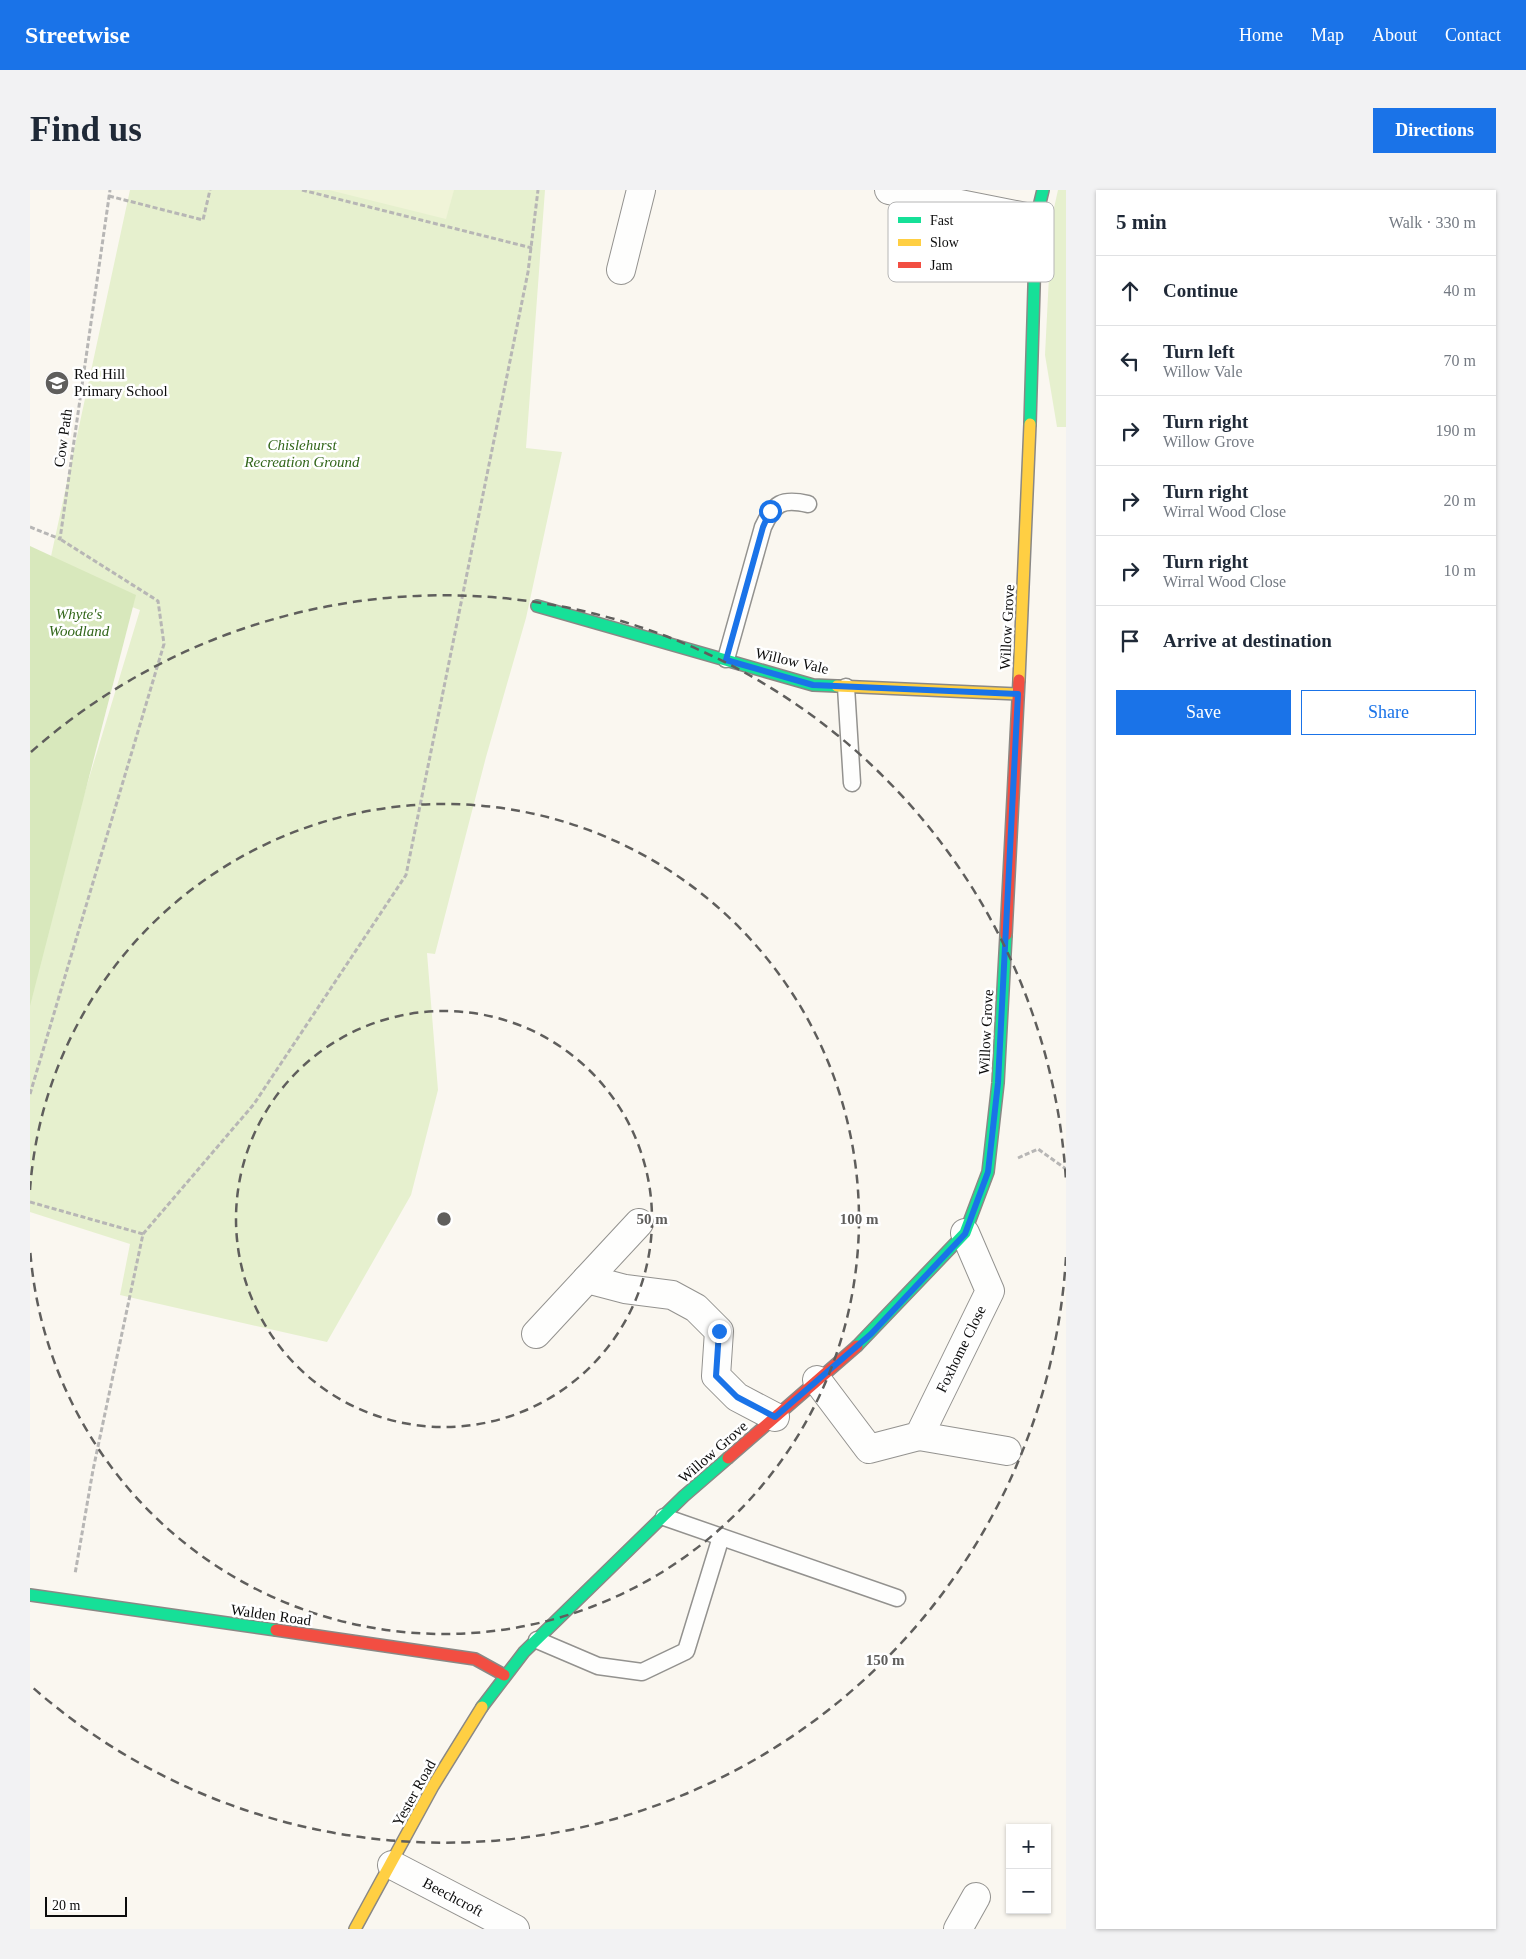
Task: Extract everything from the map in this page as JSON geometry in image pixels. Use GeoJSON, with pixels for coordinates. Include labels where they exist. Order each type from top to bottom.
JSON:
{"type":"FeatureCollection","features":[{"type":"Feature","properties":{"kind":"street"},"geometry":{"type":"LineString","coordinates":[[621,270],[641,190]]}},
{"type":"Feature","properties":{"kind":"street"},"geometry":{"type":"LineString","coordinates":[[889,190],[950,202]]}},
{"type":"Feature","properties":{"kind":"street","name":"Willow Grove"},"geometry":{"type":"LineString","coordinates":[[504,1675],[537,1640],[664,1516],[871,1334],[965,1234],[988,1172],[998,1083],[1027,525],[1034,282]]}},
{"type":"Feature","properties":{"kind":"street","name":"Willow Vale"},"geometry":{"type":"LineString","coordinates":[[537,606],[813,685],[846,688],[1018,694]]}},
{"type":"Feature","properties":{"kind":"street"},"geometry":{"type":"LineString","coordinates":[[536,1334],[639,1223]]}},
{"type":"Feature","properties":{"kind":"street","name":"Foxhome Close"},"geometry":{"type":"LineString","coordinates":[[919,1436],[990,1291],[965,1234]]}},
{"type":"Feature","properties":{"kind":"street"},"geometry":{"type":"LineString","coordinates":[[587,1279],[625,1289],[672,1295],[696,1308],[719,1331],[716,1376],[737,1397],[775,1417]]}},
{"type":"Feature","properties":{"kind":"street"},"geometry":{"type":"LineString","coordinates":[[817,1380],[869,1449],[919,1436],[1008,1451]]}},
{"type":"Feature","properties":{"kind":"street","name":"Walden Road"},"geometry":{"type":"LineString","coordinates":[[30,1595],[475,1659],[504,1675]]}},
{"type":"Feature","properties":{"kind":"street","name":"Yester Road"},"geometry":{"type":"LineString","coordinates":[[356,1929],[464,1735],[504,1675]]}},
{"type":"Feature","properties":{"kind":"street","name":"Beechcroft"},"geometry":{"type":"LineString","coordinates":[[392,1864],[515,1929]]}},
{"type":"Feature","properties":{"kind":"street"},"geometry":{"type":"LineString","coordinates":[[958,1929],[976,1897]]}},
{"type":"Feature","properties":{"kind":"lane"},"geometry":{"type":"LineString","coordinates":[[726,660],[763,527],[770,511],[781,503],[794,501],[808,504]]}},
{"type":"Feature","properties":{"kind":"lane"},"geometry":{"type":"LineString","coordinates":[[846,688],[852,783]]}},
{"type":"Feature","properties":{"kind":"lane"},"geometry":{"type":"LineString","coordinates":[[664,1516],[897,1598]]}},
{"type":"Feature","properties":{"kind":"lane"},"geometry":{"type":"LineString","coordinates":[[537,1640],[598,1666],[642,1672],[686,1651],[721,1536]]}},
{"type":"Feature","properties":{"kind":"path","name":"Cow Path"},"geometry":{"type":"LineString","coordinates":[[60,539],[110,190]]}},
{"type":"Feature","properties":{"kind":"path"},"geometry":{"type":"LineString","coordinates":[[109,196],[203,220],[210,190]]}},
{"type":"Feature","properties":{"kind":"path"},"geometry":{"type":"LineString","coordinates":[[302,190],[532,248]]}},
{"type":"Feature","properties":{"kind":"path"},"geometry":{"type":"LineString","coordinates":[[70,1600],[93,1470],[143,1234],[254,1104],[406,875],[532,248],[538,190]]}},
{"type":"Feature","properties":{"kind":"path"},"geometry":{"type":"LineString","coordinates":[[30,527],[60,539],[158,601],[164,644],[30,1094]]}},
{"type":"Feature","properties":{"kind":"path"},"geometry":{"type":"LineString","coordinates":[[988,1172],[1038,1149],[1066,1169]]}},
{"type":"Feature","properties":{"kind":"path"},"geometry":{"type":"LineString","coordinates":[[30,1202],[143,1234]]}},
{"type":"Feature","properties":{"kind":"green space","name":"Chislehurst Recreation Ground"},"geometry":{"type":"Polygon","coordinates":[[[130,190],[545,190],[526,448],[562,452],[526,618],[486,757],[435,954],[427,953],[438,1090],[411,1195],[327,1342],[120,1295],[130,1244],[30,1212],[30,973],[140,610],[47,575],[130,190]]]}},
{"type":"Feature","properties":{"kind":"green space"},"geometry":{"type":"Polygon","coordinates":[[[329,190],[454,190],[446,219],[329,190]]]}},
{"type":"Feature","properties":{"kind":"green space"},"geometry":{"type":"Polygon","coordinates":[[[1058,190],[1066,190],[1066,427],[1057,427],[1045,355],[1049,282],[1054,282],[1054,208],[1058,190]]]}},
{"type":"Feature","properties":{"kind":"green space","name":"Whyte's Woodland"},"geometry":{"type":"Polygon","coordinates":[[[30,546],[136,595],[30,1006],[30,546]]]}},
{"type":"Feature","properties":{"kind":"traffic: fast"},"geometry":{"type":"LineString","coordinates":[[1040,202],[1043,190]]}},
{"type":"Feature","properties":{"kind":"traffic: fast"},"geometry":{"type":"LineString","coordinates":[[1030,424],[1034,282]]}},
{"type":"Feature","properties":{"kind":"traffic: fast"},"geometry":{"type":"LineString","coordinates":[[537,606],[813,685],[837,686]]}},
{"type":"Feature","properties":{"kind":"traffic: fast"},"geometry":{"type":"LineString","coordinates":[[857,1346],[965,1233],[988,1172],[998,1083],[1006,935]]}},
{"type":"Feature","properties":{"kind":"traffic: fast"},"geometry":{"type":"LineString","coordinates":[[482,1707],[524,1652],[684,1496],[728,1458]]}},
{"type":"Feature","properties":{"kind":"traffic: fast"},"geometry":{"type":"LineString","coordinates":[[30,1595],[276,1630]]}},
{"type":"Feature","properties":{"kind":"traffic: slow"},"geometry":{"type":"LineString","coordinates":[[1019,680],[1030,424]]}},
{"type":"Feature","properties":{"kind":"traffic: slow"},"geometry":{"type":"LineString","coordinates":[[837,686],[1018,694]]}},
{"type":"Feature","properties":{"kind":"traffic: slow"},"geometry":{"type":"LineString","coordinates":[[355,1929],[433,1786],[482,1707]]}},
{"type":"Feature","properties":{"kind":"traffic: jam"},"geometry":{"type":"LineString","coordinates":[[1006,935],[1019,680]]}},
{"type":"Feature","properties":{"kind":"traffic: jam"},"geometry":{"type":"LineString","coordinates":[[728,1458],[857,1346]]}},
{"type":"Feature","properties":{"kind":"traffic: jam"},"geometry":{"type":"LineString","coordinates":[[276,1630],[475,1659],[504,1675]]}},
{"type":"Feature","properties":{"kind":"place","name":"Red Hill Primary School"},"geometry":{"type":"Point","coordinates":[57,383]}},
{"type":"Feature","properties":{"kind":"route"},"geometry":{"type":"LineString","coordinates":[[719,1331],[716,1376],[737,1397],[775,1417],[871,1334],[965,1234],[988,1172],[998,1083],[1018,694],[846,688],[813,685],[726,660],[763,527],[770,511]]}}]}
